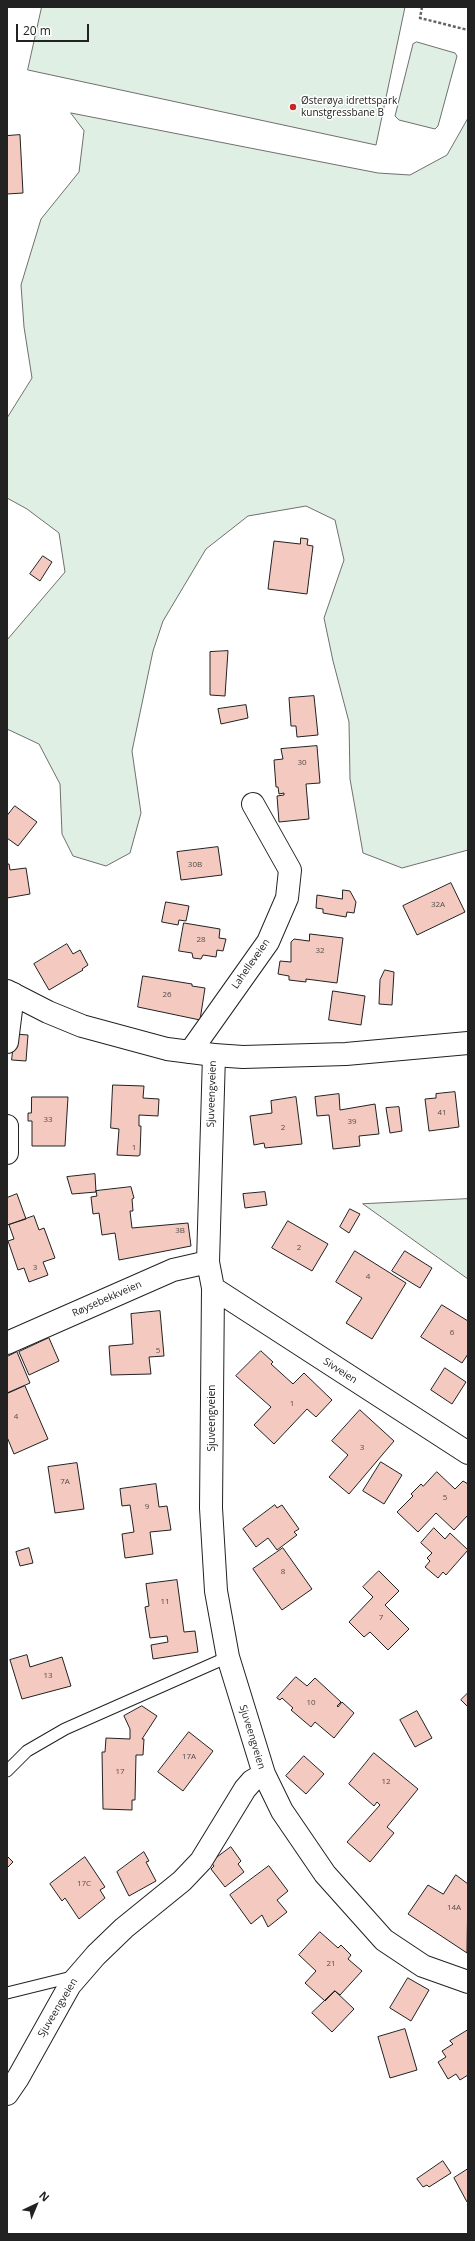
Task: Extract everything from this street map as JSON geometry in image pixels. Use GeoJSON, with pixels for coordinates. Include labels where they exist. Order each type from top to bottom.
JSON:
{"type":"FeatureCollection","features":[{"type":"Feature","properties":{"kind":"street","name":"Lahelleveien"},"geometry":{"type":"LineString","coordinates":[[190,1052],[268,942],[287,898],[290,870],[253,804]]}},
{"type":"Feature","properties":{"kind":"street"},"geometry":{"type":"LineString","coordinates":[[7,1042],[10,992],[82,1026],[167,1049],[214,1055],[243,1057],[346,1054],[468,1043]]}},
{"type":"Feature","properties":{"kind":"street","name":"Sjuveengveien"},"geometry":{"type":"LineString","coordinates":[[214,1055],[208,1262],[213,1288],[211,1508],[216,1591],[228,1657],[264,1774],[282,1811],[325,1874],[384,1940],[423,1966],[468,1982]]}},
{"type":"Feature","properties":{"kind":"street"},"geometry":{"type":"LineString","coordinates":[[7,1126],[7,1153]]}},
{"type":"Feature","properties":{"kind":"street","name":"Røysebekkveien"},"geometry":{"type":"LineString","coordinates":[[7,1343],[173,1270],[208,1262]]}},
{"type":"Feature","properties":{"kind":"street","name":"Sivveien"},"geometry":{"type":"LineString","coordinates":[[213,1288],[468,1453]]}},
{"type":"Feature","properties":{"kind":"street","name":"Sjuveengveien"},"geometry":{"type":"LineString","coordinates":[[11,2085],[78,1975],[124,1928],[182,1881],[201,1861],[245,1789],[252,1781],[264,1774]]}},
{"type":"Feature","properties":{"kind":"lane"},"geometry":{"type":"LineString","coordinates":[[7,1771],[27,1751],[65,1729],[228,1657]]}},
{"type":"Feature","properties":{"kind":"lane"},"geometry":{"type":"LineString","coordinates":[[7,1993],[78,1975]]}},
{"type":"Feature","properties":{"kind":"path"},"geometry":{"type":"LineString","coordinates":[[422,7],[420,18],[468,30]]}},
{"type":"Feature","properties":{"kind":"green space","name":"Østerøya idrettspark kunstgressbane B"},"geometry":{"type":"Polygon","coordinates":[[[42,7],[405,7],[376,145],[28,70],[42,7]]]}},
{"type":"Feature","properties":{"kind":"green space"},"geometry":{"type":"Polygon","coordinates":[[[417,42],[455,53],[457,56],[438,126],[435,129],[399,120],[395,116],[413,44],[417,42]]]}},
{"type":"Feature","properties":{"kind":"green space"},"geometry":{"type":"Polygon","coordinates":[[[71,113],[378,173],[410,175],[447,155],[468,118],[468,850],[402,868],[363,853],[350,779],[349,722],[333,661],[324,618],[344,560],[335,520],[306,506],[248,516],[206,549],[163,621],[153,651],[132,751],[141,813],[130,853],[106,866],[73,856],[62,834],[60,784],[39,744],[7,729],[7,640],[65,572],[59,533],[27,509],[7,498],[7,418],[32,378],[24,327],[21,285],[41,219],[79,172],[84,131],[71,113]]]}},
{"type":"Feature","properties":{"kind":"green space"},"geometry":{"type":"Polygon","coordinates":[[[468,1199],[468,1279],[363,1204],[468,1199]]]}},
{"type":"Feature","properties":{"kind":"building"},"geometry":{"type":"Polygon","coordinates":[[[20,135],[23,193],[7,194],[7,136],[20,135]]]}},
{"type":"Feature","properties":{"kind":"building"},"geometry":{"type":"Polygon","coordinates":[[[301,538],[308,539],[307,545],[313,546],[307,594],[268,589],[274,541],[300,544],[301,538]]]}},
{"type":"Feature","properties":{"kind":"building"},"geometry":{"type":"Polygon","coordinates":[[[43,556],[52,562],[40,581],[30,574],[43,556]]]}},
{"type":"Feature","properties":{"kind":"building"},"geometry":{"type":"Polygon","coordinates":[[[228,651],[225,696],[210,695],[210,652],[228,651]]]}},
{"type":"Feature","properties":{"kind":"building"},"geometry":{"type":"Polygon","coordinates":[[[314,696],[318,735],[297,737],[296,726],[291,726],[289,698],[314,696]]]}},
{"type":"Feature","properties":{"kind":"building"},"geometry":{"type":"Polygon","coordinates":[[[246,705],[248,718],[221,724],[218,709],[246,705]]]}},
{"type":"Feature","properties":{"kind":"building"},"geometry":{"type":"Polygon","coordinates":[[[317,746],[320,783],[306,784],[309,819],[279,822],[277,796],[284,795],[284,793],[279,794],[278,787],[276,787],[274,760],[283,759],[281,749],[317,746]]]}},
{"type":"Feature","properties":{"kind":"building"},"geometry":{"type":"Polygon","coordinates":[[[15,806],[37,822],[18,846],[7,838],[7,816],[15,806]]]}},
{"type":"Feature","properties":{"kind":"building"},"geometry":{"type":"Polygon","coordinates":[[[218,847],[222,875],[181,880],[177,852],[218,847]]]}},
{"type":"Feature","properties":{"kind":"building"},"geometry":{"type":"Polygon","coordinates":[[[7,864],[9,864],[10,870],[26,868],[30,894],[7,898],[7,864]]]}},
{"type":"Feature","properties":{"kind":"building"},"geometry":{"type":"Polygon","coordinates":[[[451,883],[465,912],[417,935],[403,906],[451,883]]]}},
{"type":"Feature","properties":{"kind":"building"},"geometry":{"type":"Polygon","coordinates":[[[343,890],[350,891],[356,902],[354,913],[347,912],[346,917],[323,913],[323,909],[316,908],[317,895],[342,899],[343,890]]]}},
{"type":"Feature","properties":{"kind":"building"},"geometry":{"type":"Polygon","coordinates":[[[166,902],[189,906],[186,921],[179,920],[178,925],[162,922],[166,902]]]}},
{"type":"Feature","properties":{"kind":"building"},"geometry":{"type":"Polygon","coordinates":[[[184,923],[220,929],[219,938],[226,939],[223,951],[217,950],[216,957],[203,955],[201,959],[193,958],[192,953],[179,951],[184,923]]]}},
{"type":"Feature","properties":{"kind":"building"},"geometry":{"type":"Polygon","coordinates":[[[310,934],[343,938],[337,983],[306,979],[306,982],[289,980],[289,976],[278,974],[280,961],[291,962],[291,942],[294,939],[309,941],[310,934]]]}},
{"type":"Feature","properties":{"kind":"building"},"geometry":{"type":"Polygon","coordinates":[[[67,944],[73,954],[80,950],[88,965],[82,969],[83,970],[49,990],[34,964],[67,944]]]}},
{"type":"Feature","properties":{"kind":"building"},"geometry":{"type":"Polygon","coordinates":[[[385,970],[394,972],[392,1005],[379,1004],[380,980],[385,970]]]}},
{"type":"Feature","properties":{"kind":"building"},"geometry":{"type":"Polygon","coordinates":[[[143,976],[192,984],[192,986],[205,988],[200,1020],[138,1007],[143,976]]]}},
{"type":"Feature","properties":{"kind":"building"},"geometry":{"type":"Polygon","coordinates":[[[333,991],[365,996],[361,1025],[329,1020],[333,991]]]}},
{"type":"Feature","properties":{"kind":"building"},"geometry":{"type":"Polygon","coordinates":[[[15,1034],[28,1035],[26,1061],[12,1060],[15,1034]]]}},
{"type":"Feature","properties":{"kind":"building"},"geometry":{"type":"Polygon","coordinates":[[[113,1085],[144,1086],[143,1098],[159,1099],[158,1116],[139,1115],[139,1126],[141,1126],[140,1155],[138,1156],[117,1155],[119,1129],[111,1128],[113,1085]]]}},
{"type":"Feature","properties":{"kind":"building"},"geometry":{"type":"Polygon","coordinates":[[[455,1092],[459,1127],[429,1131],[425,1099],[436,1098],[436,1094],[455,1092]]]}},
{"type":"Feature","properties":{"kind":"building"},"geometry":{"type":"Polygon","coordinates":[[[339,1094],[340,1110],[375,1104],[379,1134],[359,1136],[360,1146],[333,1149],[329,1115],[317,1116],[315,1097],[339,1094]]]}},
{"type":"Feature","properties":{"kind":"building"},"geometry":{"type":"Polygon","coordinates":[[[32,1097],[68,1097],[65,1146],[32,1146],[32,1121],[28,1121],[28,1113],[31,1113],[32,1097]]]}},
{"type":"Feature","properties":{"kind":"building"},"geometry":{"type":"Polygon","coordinates":[[[296,1097],[302,1144],[265,1148],[264,1143],[254,1145],[250,1116],[272,1113],[271,1101],[296,1097]]]}},
{"type":"Feature","properties":{"kind":"building"},"geometry":{"type":"Polygon","coordinates":[[[399,1107],[402,1131],[390,1133],[386,1108],[399,1107]]]}},
{"type":"Feature","properties":{"kind":"building"},"geometry":{"type":"Polygon","coordinates":[[[95,1174],[96,1192],[72,1194],[67,1177],[95,1174]]]}},
{"type":"Feature","properties":{"kind":"building"},"geometry":{"type":"Polygon","coordinates":[[[131,1187],[134,1198],[132,1199],[133,1211],[130,1211],[132,1228],[188,1223],[191,1246],[119,1260],[115,1233],[102,1235],[99,1213],[93,1214],[91,1197],[97,1196],[96,1191],[131,1187]]]}},
{"type":"Feature","properties":{"kind":"building"},"geometry":{"type":"Polygon","coordinates":[[[265,1192],[267,1205],[245,1208],[243,1194],[265,1192]]]}},
{"type":"Feature","properties":{"kind":"building"},"geometry":{"type":"Polygon","coordinates":[[[17,1194],[26,1219],[7,1225],[7,1198],[17,1194]]]}},
{"type":"Feature","properties":{"kind":"building"},"geometry":{"type":"Polygon","coordinates":[[[350,1209],[360,1214],[349,1233],[340,1227],[350,1209]]]}},
{"type":"Feature","properties":{"kind":"building"},"geometry":{"type":"Polygon","coordinates":[[[34,1216],[39,1230],[44,1228],[55,1258],[43,1262],[48,1275],[29,1282],[24,1268],[18,1270],[8,1241],[14,1239],[9,1225],[34,1216]]]}},
{"type":"Feature","properties":{"kind":"building"},"geometry":{"type":"Polygon","coordinates":[[[288,1221],[328,1244],[312,1271],[272,1248],[288,1221]]]}},
{"type":"Feature","properties":{"kind":"building"},"geometry":{"type":"Polygon","coordinates":[[[355,1251],[406,1283],[372,1339],[346,1323],[362,1298],[336,1282],[355,1251]]]}},
{"type":"Feature","properties":{"kind":"building"},"geometry":{"type":"Polygon","coordinates":[[[405,1251],[432,1268],[420,1288],[392,1271],[405,1251]]]}},
{"type":"Feature","properties":{"kind":"building"},"geometry":{"type":"Polygon","coordinates":[[[442,1305],[468,1321],[468,1354],[462,1363],[421,1337],[442,1305]]]}},
{"type":"Feature","properties":{"kind":"building"},"geometry":{"type":"Polygon","coordinates":[[[160,1311],[164,1356],[149,1357],[151,1374],[111,1375],[109,1346],[133,1344],[131,1314],[160,1311]]]}},
{"type":"Feature","properties":{"kind":"building"},"geometry":{"type":"Polygon","coordinates":[[[49,1338],[59,1361],[29,1375],[19,1352],[49,1338]]]}},
{"type":"Feature","properties":{"kind":"building"},"geometry":{"type":"Polygon","coordinates":[[[261,1351],[273,1362],[271,1364],[293,1384],[304,1373],[332,1400],[316,1417],[307,1409],[274,1444],[254,1425],[271,1407],[236,1376],[261,1351]]]}},
{"type":"Feature","properties":{"kind":"building"},"geometry":{"type":"Polygon","coordinates":[[[17,1352],[30,1383],[7,1393],[7,1357],[17,1352]]]}},
{"type":"Feature","properties":{"kind":"building"},"geometry":{"type":"Polygon","coordinates":[[[445,1368],[466,1382],[452,1404],[431,1390],[445,1368]]]}},
{"type":"Feature","properties":{"kind":"building"},"geometry":{"type":"Polygon","coordinates":[[[25,1386],[48,1439],[14,1454],[7,1437],[7,1394],[25,1386]]]}},
{"type":"Feature","properties":{"kind":"building"},"geometry":{"type":"Polygon","coordinates":[[[360,1410],[394,1441],[349,1494],[329,1477],[348,1455],[332,1441],[360,1410]]]}},
{"type":"Feature","properties":{"kind":"building"},"geometry":{"type":"Polygon","coordinates":[[[381,1462],[402,1475],[384,1504],[363,1491],[381,1462]]]}},
{"type":"Feature","properties":{"kind":"building"},"geometry":{"type":"Polygon","coordinates":[[[77,1463],[84,1509],[55,1513],[48,1467],[77,1463]]]}},
{"type":"Feature","properties":{"kind":"building"},"geometry":{"type":"Polygon","coordinates":[[[437,1472],[455,1489],[463,1481],[468,1484],[468,1515],[454,1530],[436,1513],[418,1532],[397,1512],[413,1496],[411,1494],[421,1484],[423,1486],[437,1472]]]}},
{"type":"Feature","properties":{"kind":"building"},"geometry":{"type":"Polygon","coordinates":[[[156,1484],[159,1507],[167,1506],[171,1530],[150,1532],[153,1554],[125,1558],[122,1534],[134,1532],[130,1505],[122,1506],[120,1489],[156,1484]]]}},
{"type":"Feature","properties":{"kind":"building"},"geometry":{"type":"Polygon","coordinates":[[[275,1505],[277,1508],[282,1505],[299,1529],[294,1532],[297,1535],[277,1550],[268,1538],[256,1547],[243,1529],[275,1505]]]}},
{"type":"Feature","properties":{"kind":"building"},"geometry":{"type":"Polygon","coordinates":[[[434,1528],[445,1539],[450,1533],[468,1550],[446,1575],[443,1572],[438,1578],[425,1567],[430,1561],[427,1558],[432,1553],[421,1543],[434,1528]]]}},
{"type":"Feature","properties":{"kind":"building"},"geometry":{"type":"Polygon","coordinates":[[[29,1548],[33,1563],[20,1566],[16,1552],[29,1548]]]}},
{"type":"Feature","properties":{"kind":"building"},"geometry":{"type":"Polygon","coordinates":[[[283,1548],[312,1589],[282,1610],[253,1569],[283,1548]]]}},
{"type":"Feature","properties":{"kind":"building"},"geometry":{"type":"Polygon","coordinates":[[[379,1571],[399,1591],[385,1605],[409,1629],[388,1650],[370,1632],[364,1637],[349,1622],[373,1597],[363,1587],[379,1571]]]}},
{"type":"Feature","properties":{"kind":"building"},"geometry":{"type":"Polygon","coordinates":[[[177,1580],[184,1632],[195,1631],[198,1652],[153,1659],[151,1645],[168,1642],[167,1636],[150,1638],[145,1607],[149,1606],[146,1584],[177,1580]]]}},
{"type":"Feature","properties":{"kind":"building"},"geometry":{"type":"Polygon","coordinates":[[[27,1655],[30,1667],[62,1657],[71,1686],[22,1699],[10,1660],[27,1655]]]}},
{"type":"Feature","properties":{"kind":"building"},"geometry":{"type":"Polygon","coordinates":[[[296,1677],[307,1686],[315,1678],[341,1702],[337,1706],[338,1707],[342,1702],[354,1713],[334,1738],[315,1722],[311,1727],[291,1710],[293,1708],[282,1698],[280,1700],[277,1698],[296,1677]]]}},
{"type":"Feature","properties":{"kind":"building"},"geometry":{"type":"Polygon","coordinates":[[[468,1693],[468,1707],[461,1700],[468,1693]]]}},
{"type":"Feature","properties":{"kind":"building"},"geometry":{"type":"Polygon","coordinates":[[[142,1706],[157,1716],[142,1739],[144,1739],[143,1755],[136,1755],[135,1800],[132,1800],[132,1810],[103,1809],[102,1752],[105,1752],[106,1738],[130,1739],[130,1729],[124,1716],[142,1706]]]}},
{"type":"Feature","properties":{"kind":"building"},"geometry":{"type":"Polygon","coordinates":[[[417,1711],[432,1738],[415,1747],[400,1720],[417,1711]]]}},
{"type":"Feature","properties":{"kind":"building"},"geometry":{"type":"Polygon","coordinates":[[[189,1732],[213,1751],[183,1791],[158,1772],[189,1732]]]}},
{"type":"Feature","properties":{"kind":"building"},"geometry":{"type":"Polygon","coordinates":[[[374,1753],[418,1789],[387,1827],[394,1833],[370,1862],[347,1842],[380,1805],[377,1802],[374,1806],[349,1784],[374,1753]]]}},
{"type":"Feature","properties":{"kind":"building"},"geometry":{"type":"Polygon","coordinates":[[[304,1756],[324,1774],[306,1794],[286,1776],[304,1756]]]}},
{"type":"Feature","properties":{"kind":"building"},"geometry":{"type":"Polygon","coordinates":[[[231,1847],[241,1861],[238,1864],[244,1872],[225,1887],[211,1869],[214,1866],[211,1862],[231,1847]]]}},
{"type":"Feature","properties":{"kind":"building"},"geometry":{"type":"Polygon","coordinates":[[[144,1852],[149,1861],[146,1862],[156,1881],[129,1896],[117,1872],[144,1852]]]}},
{"type":"Feature","properties":{"kind":"building"},"geometry":{"type":"Polygon","coordinates":[[[7,1856],[13,1862],[7,1868],[7,1856]]]}},
{"type":"Feature","properties":{"kind":"building"},"geometry":{"type":"Polygon","coordinates":[[[85,1857],[105,1887],[100,1890],[105,1898],[79,1919],[65,1898],[62,1901],[50,1884],[85,1857]]]}},
{"type":"Feature","properties":{"kind":"building"},"geometry":{"type":"Polygon","coordinates":[[[269,1866],[288,1891],[277,1900],[287,1912],[268,1927],[262,1915],[251,1924],[230,1895],[269,1866]]]}},
{"type":"Feature","properties":{"kind":"building"},"geometry":{"type":"Polygon","coordinates":[[[456,1875],[468,1884],[467,1953],[408,1914],[428,1885],[443,1894],[456,1875]]]}},
{"type":"Feature","properties":{"kind":"building"},"geometry":{"type":"Polygon","coordinates":[[[320,1932],[338,1948],[341,1945],[351,1955],[348,1959],[362,1971],[340,1995],[335,1991],[325,2001],[305,1983],[316,1971],[299,1955],[320,1932]]]}},
{"type":"Feature","properties":{"kind":"building"},"geometry":{"type":"Polygon","coordinates":[[[408,1978],[429,1990],[411,2021],[390,2008],[408,1978]]]}},
{"type":"Feature","properties":{"kind":"building"},"geometry":{"type":"Polygon","coordinates":[[[335,1991],[354,2009],[332,2032],[312,2013],[335,1991]]]}},
{"type":"Feature","properties":{"kind":"building"},"geometry":{"type":"Polygon","coordinates":[[[405,2029],[417,2070],[390,2078],[378,2037],[405,2029]]]}},
{"type":"Feature","properties":{"kind":"building"},"geometry":{"type":"Polygon","coordinates":[[[468,2030],[468,2075],[460,2080],[456,2074],[448,2079],[438,2062],[446,2057],[442,2051],[453,2044],[450,2041],[468,2030]]]}},
{"type":"Feature","properties":{"kind":"building"},"geometry":{"type":"Polygon","coordinates":[[[443,2161],[451,2173],[429,2187],[427,2185],[423,2187],[417,2179],[443,2161]]]}},
{"type":"Feature","properties":{"kind":"building"},"geometry":{"type":"Polygon","coordinates":[[[468,2169],[468,2202],[467,2202],[454,2178],[468,2169]]]}},
{"type":"Feature","properties":{"kind":"place","name":"Østerøya idrettspark kunstgressbane B"},"geometry":{"type":"Point","coordinates":[293,107]}}]}
